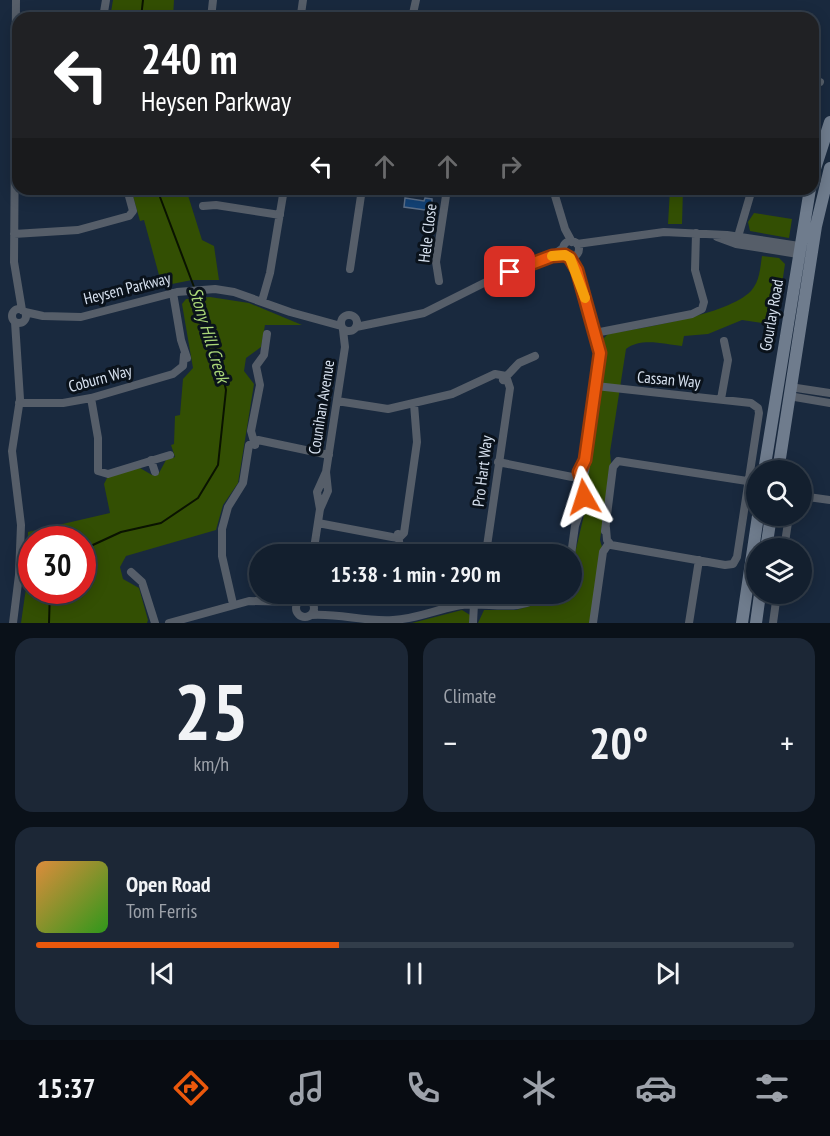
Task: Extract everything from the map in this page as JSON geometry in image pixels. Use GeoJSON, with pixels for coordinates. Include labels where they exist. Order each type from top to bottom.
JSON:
{"type":"FeatureCollection","features":[{"type":"Feature","properties":{"kind":"main road"},"geometry":{"type":"LineString","coordinates":[[819,157],[830,122]]}},
{"type":"Feature","properties":{"kind":"main road","name":"Gourlay Road"},"geometry":{"type":"LineString","coordinates":[[780,460],[820,206],[830,168]]}},
{"type":"Feature","properties":{"kind":"main road","name":"Gourlay Road"},"geometry":{"type":"LineString","coordinates":[[766,460],[809,195]]}},
{"type":"Feature","properties":{"kind":"main road"},"geometry":{"type":"LineString","coordinates":[[799,250],[813,253]]}},
{"type":"Feature","properties":{"kind":"main road"},"geometry":{"type":"LineString","coordinates":[[776,390],[790,392]]}},
{"type":"Feature","properties":{"kind":"main road"},"geometry":{"type":"LineString","coordinates":[[742,623],[757,526]]}},
{"type":"Feature","properties":{"kind":"main road"},"geometry":{"type":"LineString","coordinates":[[756,623],[759,604]]}},
{"type":"Feature","properties":{"kind":"street"},"geometry":{"type":"LineString","coordinates":[[13,623],[19,575],[21,525],[13,473],[13,438],[20,401],[18,341],[21,316],[14,262],[14,195]]}},
{"type":"Feature","properties":{"kind":"street"},"geometry":{"type":"LineString","coordinates":[[14,232],[78,230],[129,216],[133,211],[129,195]]}},
{"type":"Feature","properties":{"kind":"street"},"geometry":{"type":"LineString","coordinates":[[260,301],[267,283],[283,195]]}},
{"type":"Feature","properties":{"kind":"street"},"geometry":{"type":"LineString","coordinates":[[350,268],[361,195]]}},
{"type":"Feature","properties":{"kind":"street","name":"Hele Close"},"geometry":{"type":"LineString","coordinates":[[439,281],[436,262],[446,195]]}},
{"type":"Feature","properties":{"kind":"street"},"geometry":{"type":"LineString","coordinates":[[555,195],[600,353],[585,460],[580,474],[585,494],[575,526],[573,544]]}},
{"type":"Feature","properties":{"kind":"street"},"geometry":{"type":"LineString","coordinates":[[737,240],[750,195]]}},
{"type":"Feature","properties":{"kind":"street"},"geometry":{"type":"LineString","coordinates":[[203,206],[216,205],[280,215]]}},
{"type":"Feature","properties":{"kind":"street"},"geometry":{"type":"LineString","coordinates":[[571,250],[643,233],[711,234],[799,250]]}},
{"type":"Feature","properties":{"kind":"street"},"geometry":{"type":"LineString","coordinates":[[595,333],[684,314],[698,306],[700,295],[695,270],[696,233]]}},
{"type":"Feature","properties":{"kind":"street","name":"Heysen Parkway"},"geometry":{"type":"LineString","coordinates":[[21,316],[81,317],[102,314],[171,294],[206,289],[234,292],[323,321],[348,325],[372,323],[424,313],[494,278],[571,250]]}},
{"type":"Feature","properties":{"kind":"street","name":"Coburn Way"},"geometry":{"type":"LineString","coordinates":[[20,401],[63,403],[172,374],[183,366],[184,355],[171,294]]}},
{"type":"Feature","properties":{"kind":"street","name":"Counihan Avenue"},"geometry":{"type":"LineString","coordinates":[[315,544],[320,509],[328,491],[326,472],[348,325]]}},
{"type":"Feature","properties":{"kind":"street"},"geometry":{"type":"LineString","coordinates":[[235,604],[222,556],[222,529],[228,507],[243,483],[254,442],[253,427],[260,385],[256,366],[264,355],[267,334]]}},
{"type":"Feature","properties":{"kind":"street"},"geometry":{"type":"LineString","coordinates":[[721,399],[728,360],[724,341]]}},
{"type":"Feature","properties":{"kind":"street"},"geometry":{"type":"LineString","coordinates":[[337,402],[388,409],[414,404],[452,394],[495,374],[504,378],[519,363],[536,356]]}},
{"type":"Feature","properties":{"kind":"street","name":"Pro Hart Way"},"geometry":{"type":"LineString","coordinates":[[487,544],[508,393],[504,378]]}},
{"type":"Feature","properties":{"kind":"street","name":"Cassan Way"},"geometry":{"type":"LineString","coordinates":[[596,386],[721,399],[740,402],[752,407],[756,423],[750,460]]}},
{"type":"Feature","properties":{"kind":"street"},"geometry":{"type":"LineString","coordinates":[[790,392],[830,393]]}},
{"type":"Feature","properties":{"kind":"street"},"geometry":{"type":"LineString","coordinates":[[790,392],[830,403]]}},
{"type":"Feature","properties":{"kind":"street"},"geometry":{"type":"LineString","coordinates":[[88,398],[98,438],[99,459],[105,469],[122,469],[170,455]]}},
{"type":"Feature","properties":{"kind":"street"},"geometry":{"type":"LineString","coordinates":[[399,544],[398,536],[405,521],[417,442],[414,404]]}},
{"type":"Feature","properties":{"kind":"street"},"geometry":{"type":"LineString","coordinates":[[254,442],[329,453]]}},
{"type":"Feature","properties":{"kind":"street"},"geometry":{"type":"LineString","coordinates":[[152,460],[155,472]]}},
{"type":"Feature","properties":{"kind":"street"},"geometry":{"type":"LineString","coordinates":[[498,464],[580,474]]}},
{"type":"Feature","properties":{"kind":"street"},"geometry":{"type":"LineString","coordinates":[[593,623],[602,560],[608,544],[606,528],[612,480],[619,467],[638,465],[746,481]]}},
{"type":"Feature","properties":{"kind":"street","name":"Cassan Way"},"geometry":{"type":"LineString","coordinates":[[608,544],[719,562],[731,560],[736,550],[746,487]]}},
{"type":"Feature","properties":{"kind":"street"},"geometry":{"type":"LineString","coordinates":[[812,498],[830,500]]}},
{"type":"Feature","properties":{"kind":"street"},"geometry":{"type":"LineString","coordinates":[[318,525],[398,536]]}},
{"type":"Feature","properties":{"kind":"street"},"geometry":{"type":"LineString","coordinates":[[689,623],[697,559]]}},
{"type":"Feature","properties":{"kind":"street"},"geometry":{"type":"LineString","coordinates":[[131,572],[142,582],[155,623]]}},
{"type":"Feature","properties":{"kind":"street"},"geometry":{"type":"LineString","coordinates":[[169,623],[249,601],[393,621],[476,604],[517,606],[524,604]]}},
{"type":"Feature","properties":{"kind":"street"},"geometry":{"type":"LineString","coordinates":[[475,623],[476,604]]}},
{"type":"Feature","properties":{"kind":"street"},"geometry":{"type":"LineString","coordinates":[[773,623],[776,604]]}},
{"type":"Feature","properties":{"kind":"green space"},"geometry":{"type":"Polygon","coordinates":[[[113,0],[174,0],[173,12],[111,12],[113,0]]]}},
{"type":"Feature","properties":{"kind":"green space"},"geometry":{"type":"Polygon","coordinates":[[[133,195],[188,195],[202,240],[214,246],[219,280],[192,280],[162,286],[144,220],[140,221],[133,195]]]}},
{"type":"Feature","properties":{"kind":"green space"},"geometry":{"type":"Polygon","coordinates":[[[670,195],[683,195],[682,224],[668,224],[670,195]]]}},
{"type":"Feature","properties":{"kind":"green space"},"geometry":{"type":"Polygon","coordinates":[[[754,213],[792,219],[789,238],[750,231],[748,222],[754,213]]]}},
{"type":"Feature","properties":{"kind":"green space"},"geometry":{"type":"Polygon","coordinates":[[[762,256],[779,258],[785,264],[776,325],[742,320],[708,334],[684,336],[682,346],[645,342],[626,349],[610,452],[611,463],[600,540],[602,547],[590,623],[478,623],[484,610],[516,610],[536,604],[582,604],[582,544],[577,544],[588,498],[587,475],[604,362],[604,338],[608,334],[662,324],[724,307],[751,291],[759,274],[762,256]]]}},
{"type":"Feature","properties":{"kind":"green space"},"geometry":{"type":"Polygon","coordinates":[[[210,297],[249,303],[302,325],[265,325],[261,347],[246,358],[244,371],[254,384],[238,483],[223,505],[216,530],[126,556],[120,567],[123,579],[139,588],[147,623],[21,623],[24,604],[96,604],[96,526],[54,526],[110,513],[104,484],[108,476],[140,468],[152,475],[159,473],[166,460],[175,457],[171,445],[174,444],[175,416],[180,415],[183,379],[193,368],[182,304],[186,299],[210,297]]]}},
{"type":"Feature","properties":{"kind":"green space"},"geometry":{"type":"Polygon","coordinates":[[[462,610],[470,615],[471,623],[412,623],[462,610]]]}},
{"type":"Feature","properties":{"kind":"building"},"geometry":{"type":"Polygon","coordinates":[[[405,198],[424,201],[425,198],[432,199],[432,211],[404,207],[405,198]]]}},
{"type":"Feature","properties":{"kind":"waterway","name":"Stony Hill Creek"},"geometry":{"type":"LineString","coordinates":[[142,12],[143,0]]}},
{"type":"Feature","properties":{"kind":"waterway","name":"Stony Hill Creek"},"geometry":{"type":"LineString","coordinates":[[159,195],[194,287]]}},
{"type":"Feature","properties":{"kind":"waterway","name":"Stony Hill Creek"},"geometry":{"type":"LineString","coordinates":[[96,544],[121,532],[161,523],[198,498],[218,465],[226,390],[218,355],[196,293]]}},
{"type":"Feature","properties":{"kind":"waterway","name":"Stony Hill Creek"},"geometry":{"type":"LineString","coordinates":[[49,623],[50,604]]}},
{"type":"Feature","properties":{"kind":"slow traffic"},"geometry":{"type":"LineString","coordinates":[[552,256],[565,255],[570,258],[577,270],[585,298]]}},
{"type":"Feature","properties":{"kind":"route"},"geometry":{"type":"LineString","coordinates":[[510,272],[552,256],[565,255],[570,258],[577,270],[600,353],[585,460],[579,472],[584,487],[584,497]]}}]}
